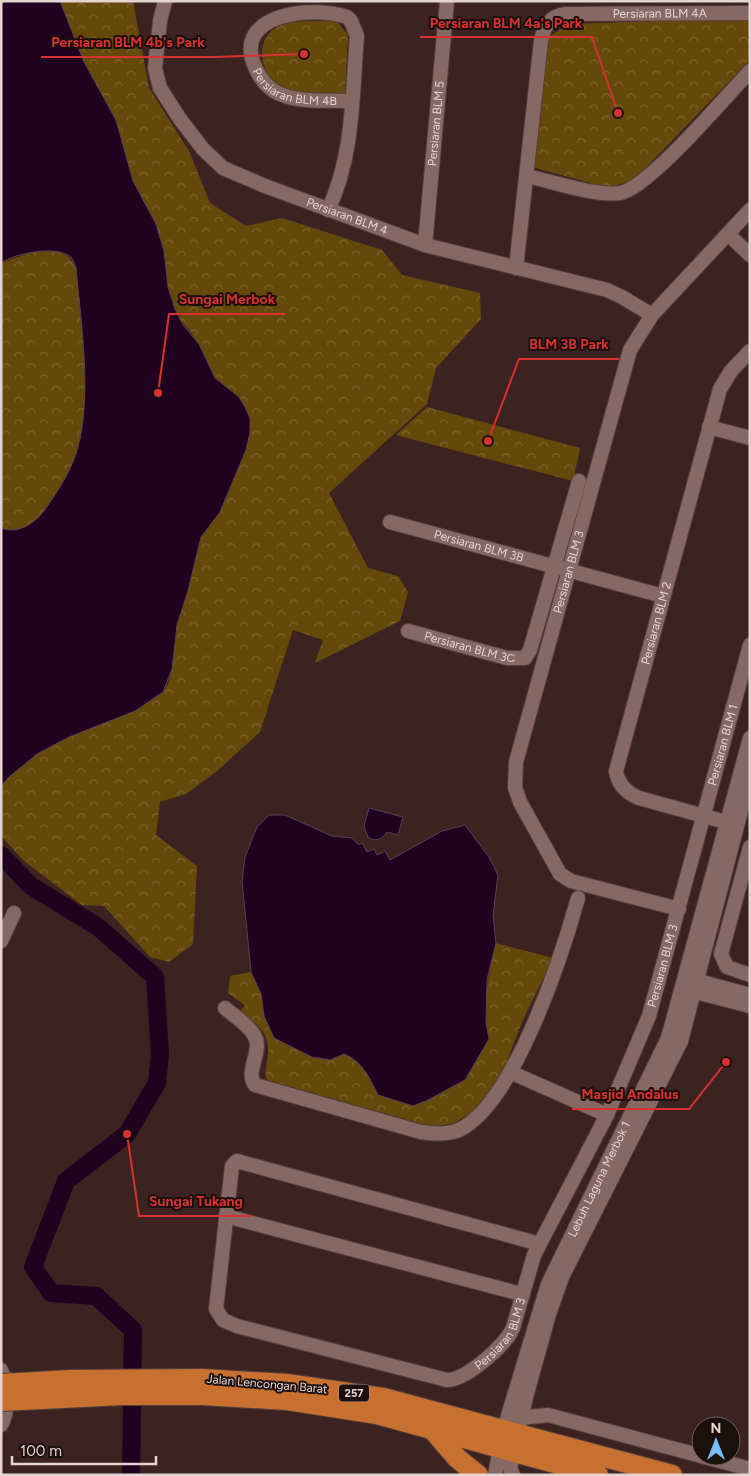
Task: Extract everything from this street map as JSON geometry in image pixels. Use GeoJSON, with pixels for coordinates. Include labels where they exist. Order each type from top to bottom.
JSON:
{"type":"FeatureCollection","features":[{"type":"Feature","properties":{"kind":"highway","name":"Jalan Lencongan Barat"},"geometry":{"type":"LineString","coordinates":[[1,1384],[126,1379],[202,1387],[338,1407],[377,1414],[432,1429],[510,1436],[598,1475]]}},
{"type":"Feature","properties":{"kind":"highway","name":"Jalan Lencongan Barat"},"geometry":{"type":"LineString","coordinates":[[1,1401],[123,1395],[202,1387],[278,1383],[384,1398],[510,1436],[672,1475]]}},
{"type":"Feature","properties":{"kind":"highway"},"geometry":{"type":"LineString","coordinates":[[432,1429],[457,1458],[478,1475]]}},
{"type":"Feature","properties":{"kind":"street","name":"Persiaran BLM 4"},"geometry":{"type":"LineString","coordinates":[[166,1],[160,21],[155,68],[160,88],[180,119],[210,157],[224,168],[328,210],[425,245],[607,290],[652,315]]}},
{"type":"Feature","properties":{"kind":"street","name":"Persiaran BLM 5"},"geometry":{"type":"LineString","coordinates":[[425,245],[448,1]]}},
{"type":"Feature","properties":{"kind":"street","name":"Persiaran BLM 4B"},"geometry":{"type":"LineString","coordinates":[[328,210],[346,160],[352,101],[357,36],[351,21],[347,17],[331,13],[293,14],[272,18],[261,27],[252,41],[251,57],[258,74],[270,89],[282,95],[293,97],[352,101]]}},
{"type":"Feature","properties":{"kind":"street","name":"Persiaran BLM 4A"},"geometry":{"type":"LineString","coordinates":[[516,268],[541,41],[543,30],[553,18],[566,14],[750,14]]}},
{"type":"Feature","properties":{"kind":"street"},"geometry":{"type":"LineString","coordinates":[[527,176],[596,190],[626,192],[643,182],[750,71]]}},
{"type":"Feature","properties":{"kind":"street","name":"Persiaran BLM 3"},"geometry":{"type":"LineString","coordinates":[[679,909],[571,881],[560,874],[517,794],[515,772],[518,749],[627,357],[652,315],[750,210]]}},
{"type":"Feature","properties":{"kind":"street"},"geometry":{"type":"LineString","coordinates":[[728,234],[750,255]]}},
{"type":"Feature","properties":{"kind":"street","name":"Persiaran BLM 2"},"geometry":{"type":"LineString","coordinates":[[731,824],[639,798],[627,791],[617,777],[617,766],[720,389],[731,371],[750,351]]}},
{"type":"Feature","properties":{"kind":"street"},"geometry":{"type":"LineString","coordinates":[[708,428],[750,438]]}},
{"type":"Feature","properties":{"kind":"street"},"geometry":{"type":"LineString","coordinates":[[554,567],[579,482]]}},
{"type":"Feature","properties":{"kind":"street","name":"Persiaran BLM 3B"},"geometry":{"type":"LineString","coordinates":[[390,522],[663,596]]}},
{"type":"Feature","properties":{"kind":"street","name":"Persiaran BLM 3C"},"geometry":{"type":"LineString","coordinates":[[408,631],[507,658],[525,658],[530,650],[554,567]]}},
{"type":"Feature","properties":{"kind":"street","name":"Persiaran BLM 1"},"geometry":{"type":"LineString","coordinates":[[704,816],[750,645]]}},
{"type":"Feature","properties":{"kind":"street","name":"Lebuh Laguna Merbok 1"},"geometry":{"type":"LineString","coordinates":[[510,1436],[526,1397],[549,1314],[562,1277],[676,1050],[688,984],[731,824],[750,738]]}},
{"type":"Feature","properties":{"kind":"street","name":"Lebuh Laguna Merbok 1"},"geometry":{"type":"LineString","coordinates":[[731,824],[750,776]]}},
{"type":"Feature","properties":{"kind":"street","name":"Persiaran BLM 3"},"geometry":{"type":"LineString","coordinates":[[540,1244],[237,1161],[232,1166],[216,1301],[219,1316],[237,1326],[440,1378],[458,1379],[470,1372],[510,1333],[521,1294],[540,1244],[607,1115],[649,1016],[704,816]]}},
{"type":"Feature","properties":{"kind":"street"},"geometry":{"type":"LineString","coordinates":[[750,847],[746,879],[721,954],[727,967],[750,975]]}},
{"type":"Feature","properties":{"kind":"street"},"geometry":{"type":"LineString","coordinates":[[225,1008],[255,1036],[258,1045],[252,1080],[255,1085],[422,1132],[438,1134],[458,1130],[490,1103],[510,1072],[558,965],[578,898]]}},
{"type":"Feature","properties":{"kind":"street"},"geometry":{"type":"LineString","coordinates":[[1,941],[14,913]]}},
{"type":"Feature","properties":{"kind":"street"},"geometry":{"type":"LineString","coordinates":[[688,984],[750,996]]}},
{"type":"Feature","properties":{"kind":"street"},"geometry":{"type":"LineString","coordinates":[[688,984],[750,1006]]}},
{"type":"Feature","properties":{"kind":"street","name":"Lebuh Laguna Merbok 1"},"geometry":{"type":"LineString","coordinates":[[510,1436],[548,1284],[665,1046],[688,984]]}},
{"type":"Feature","properties":{"kind":"street"},"geometry":{"type":"LineString","coordinates":[[510,1072],[607,1115]]}},
{"type":"Feature","properties":{"kind":"street"},"geometry":{"type":"LineString","coordinates":[[226,1216],[521,1294]]}},
{"type":"Feature","properties":{"kind":"street"},"geometry":{"type":"LineString","coordinates":[[1,1370],[5,1377],[5,1417],[1,1425]]}},
{"type":"Feature","properties":{"kind":"street"},"geometry":{"type":"LineString","coordinates":[[526,1397],[548,1416],[750,1469]]}},
{"type":"Feature","properties":{"kind":"street"},"geometry":{"type":"LineString","coordinates":[[495,1475],[510,1436],[548,1416]]}},
{"type":"Feature","properties":{"kind":"street"},"geometry":{"type":"LineString","coordinates":[[510,1436],[510,1468],[513,1475]]}},
{"type":"Feature","properties":{"kind":"green space"},"geometry":{"type":"Polygon","coordinates":[[[60,1],[133,1],[149,88],[189,151],[210,203],[246,226],[282,218],[382,250],[402,275],[480,293],[481,319],[436,368],[427,404],[329,493],[368,568],[398,576],[408,592],[400,621],[315,663],[323,640],[293,630],[260,732],[217,771],[186,794],[160,802],[156,835],[197,866],[193,944],[169,962],[150,957],[104,906],[82,905],[24,861],[1,836],[1,786],[9,777],[37,754],[69,737],[135,711],[163,692],[168,684],[172,669],[177,625],[201,537],[220,512],[246,450],[239,397],[216,378],[191,332],[178,317],[168,287],[164,251],[156,224],[133,181],[116,120],[84,62],[60,1]]]}},
{"type":"Feature","properties":{"kind":"green space"},"geometry":{"type":"Polygon","coordinates":[[[750,18],[750,60],[634,180],[614,186],[598,185],[532,167],[546,39],[568,24],[750,18]]]}},
{"type":"Feature","properties":{"kind":"green space"},"geometry":{"type":"Polygon","coordinates":[[[300,21],[337,21],[348,35],[345,96],[301,94],[285,92],[280,89],[268,74],[262,60],[264,42],[269,33],[288,23],[300,21]]]}},
{"type":"Feature","properties":{"kind":"green space"},"geometry":{"type":"Polygon","coordinates":[[[36,251],[60,253],[69,257],[76,268],[84,358],[85,403],[78,447],[69,471],[60,486],[38,518],[27,526],[8,530],[1,528],[1,263],[36,251]]]}},
{"type":"Feature","properties":{"kind":"green space"},"geometry":{"type":"Polygon","coordinates":[[[427,407],[580,448],[573,481],[396,435],[427,407]]]}},
{"type":"Feature","properties":{"kind":"green space"},"geometry":{"type":"Polygon","coordinates":[[[496,943],[553,958],[523,1020],[502,1074],[478,1108],[455,1123],[433,1127],[267,1080],[268,1049],[263,1032],[240,1011],[245,1005],[228,993],[230,976],[251,972],[261,994],[264,1016],[301,1051],[312,1057],[330,1060],[344,1054],[356,1061],[365,1071],[378,1095],[447,1088],[465,1080],[489,1039],[486,1003],[496,943]]]}},
{"type":"Feature","properties":{"kind":"shaded area"},"geometry":{"type":"Polygon","coordinates":[[[1,1],[60,1],[84,62],[116,120],[133,181],[156,224],[164,251],[168,287],[175,309],[183,325],[199,344],[215,378],[239,397],[250,418],[250,433],[246,450],[220,512],[201,537],[188,591],[177,625],[172,669],[163,692],[135,711],[69,737],[37,754],[1,786],[1,528],[14,530],[33,522],[42,513],[65,479],[78,447],[82,427],[85,382],[83,335],[76,268],[71,257],[65,253],[46,251],[16,256],[1,263],[1,1]]]}},
{"type":"Feature","properties":{"kind":"shaded area"},"geometry":{"type":"Polygon","coordinates":[[[369,808],[403,817],[398,835],[387,832],[378,839],[368,837],[364,826],[369,808]]]}},
{"type":"Feature","properties":{"kind":"shaded area"},"geometry":{"type":"Polygon","coordinates":[[[269,815],[285,815],[332,836],[352,838],[359,845],[362,843],[367,852],[374,849],[377,855],[385,851],[390,860],[442,831],[465,825],[489,857],[498,875],[493,915],[496,943],[487,980],[486,1023],[489,1039],[465,1080],[413,1106],[378,1095],[361,1066],[344,1054],[330,1060],[312,1057],[274,1038],[264,1016],[261,994],[251,972],[242,881],[245,857],[257,827],[269,815]]]}},
{"type":"Feature","properties":{"kind":"waterway"},"geometry":{"type":"LineString","coordinates":[[1,855],[31,886],[98,927],[155,977],[160,1054],[157,1083],[127,1134],[66,1181],[33,1267],[51,1293],[96,1296],[133,1330],[131,1475]]}},
{"type":"Feature","properties":{"kind":"place","name":"Persiaran BLM 4b's Park"},"geometry":{"type":"Point","coordinates":[304,54]}},
{"type":"Feature","properties":{"kind":"place","name":"Persiaran BLM 4a's Park"},"geometry":{"type":"Point","coordinates":[618,113]}},
{"type":"Feature","properties":{"kind":"place","name":"Sungai Merbok"},"geometry":{"type":"Point","coordinates":[158,393]}},
{"type":"Feature","properties":{"kind":"place","name":"BLM 3B Park"},"geometry":{"type":"Point","coordinates":[488,441]}},
{"type":"Feature","properties":{"kind":"place","name":"Masjid Andalus"},"geometry":{"type":"Point","coordinates":[726,1062]}},
{"type":"Feature","properties":{"kind":"place","name":"Sungai Tukang"},"geometry":{"type":"Point","coordinates":[127,1134]}}]}
